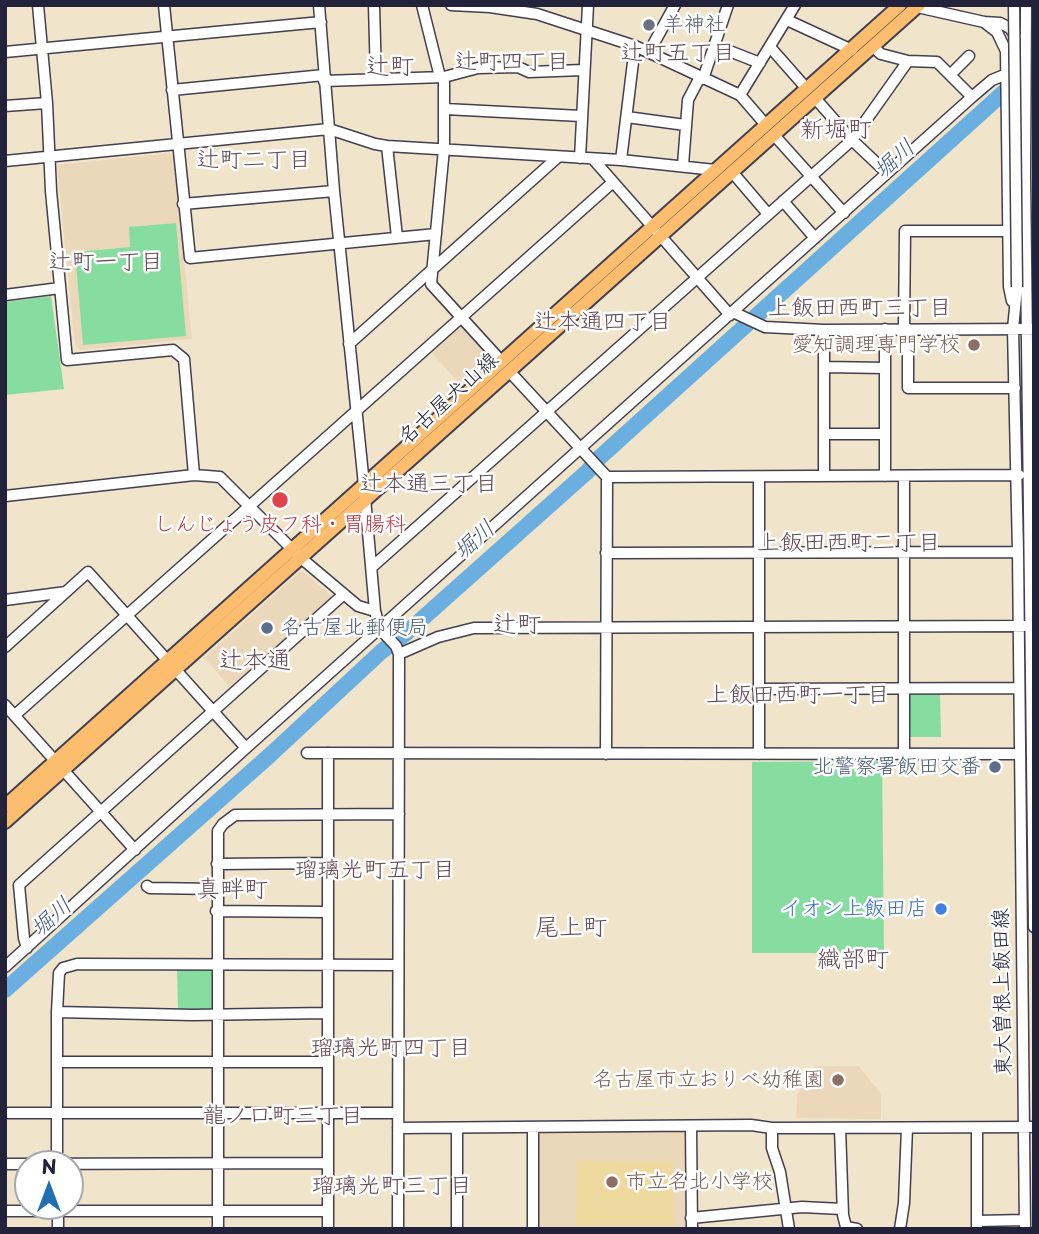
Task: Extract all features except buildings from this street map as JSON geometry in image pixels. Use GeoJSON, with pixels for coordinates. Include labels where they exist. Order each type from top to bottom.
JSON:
{"type":"FeatureCollection","features":[{"type":"Feature","properties":{"kind":"main road","name":"名古屋犬山線"},"geometry":{"type":"LineString","coordinates":[[811,94],[852,50],[900,5]]}},
{"type":"Feature","properties":{"kind":"main road","name":"名古屋犬山線"},"geometry":{"type":"LineString","coordinates":[[5,822],[60,765],[171,665],[297,554],[365,502],[651,227],[715,170],[770,130],[811,94],[873,47],[915,6]]}},
{"type":"Feature","properties":{"kind":"main road","name":"名古屋犬山線"},"geometry":{"type":"LineString","coordinates":[[297,554],[364,485],[661,238],[733,173],[770,130]]}},
{"type":"Feature","properties":{"kind":"main road","name":"名古屋犬山線"},"geometry":{"type":"LineString","coordinates":[[5,806],[60,765]]}},
{"type":"Feature","properties":{"kind":"street"},"geometry":{"type":"LineString","coordinates":[[38,5],[47,103],[51,191],[67,360],[173,350],[184,359],[194,475]]}},
{"type":"Feature","properties":{"kind":"street"},"geometry":{"type":"LineString","coordinates":[[164,5],[190,258],[436,234]]}},
{"type":"Feature","properties":{"kind":"street"},"geometry":{"type":"LineString","coordinates":[[320,5],[334,191],[375,611],[383,631],[398,650],[398,1229]]}},
{"type":"Feature","properties":{"kind":"street"},"geometry":{"type":"LineString","coordinates":[[374,5],[376,79]]}},
{"type":"Feature","properties":{"kind":"street"},"geometry":{"type":"LineString","coordinates":[[422,5],[442,77],[445,109],[444,149],[431,284],[602,472],[606,553],[606,754]]}},
{"type":"Feature","properties":{"kind":"street"},"geometry":{"type":"LineString","coordinates":[[451,5],[491,7],[537,14],[635,46],[740,95],[844,213]]}},
{"type":"Feature","properties":{"kind":"street"},"geometry":{"type":"LineString","coordinates":[[580,158],[588,5]]}},
{"type":"Feature","properties":{"kind":"street"},"geometry":{"type":"LineString","coordinates":[[649,52],[675,5]]}},
{"type":"Feature","properties":{"kind":"street"},"geometry":{"type":"LineString","coordinates":[[683,165],[688,100],[701,78],[728,5]]}},
{"type":"Feature","properties":{"kind":"street"},"geometry":{"type":"LineString","coordinates":[[740,95],[795,5]]}},
{"type":"Feature","properties":{"kind":"street"},"geometry":{"type":"LineString","coordinates":[[972,19],[975,5]]}},
{"type":"Feature","properties":{"kind":"street"},"geometry":{"type":"LineString","coordinates":[[1013,308],[1017,287],[1014,5]]}},
{"type":"Feature","properties":{"kind":"street","name":"東大曽根上飯田線"},"geometry":{"type":"LineString","coordinates":[[1026,5],[1034,927]]}},
{"type":"Feature","properties":{"kind":"street"},"geometry":{"type":"LineString","coordinates":[[915,6],[984,22],[1000,23],[1010,28],[1027,51]]}},
{"type":"Feature","properties":{"kind":"street"},"geometry":{"type":"LineString","coordinates":[[787,20],[852,50]]}},
{"type":"Feature","properties":{"kind":"street"},"geometry":{"type":"LineString","coordinates":[[5,52],[321,22]]}},
{"type":"Feature","properties":{"kind":"street"},"geometry":{"type":"LineString","coordinates":[[984,22],[1003,40],[1006,51],[1009,287],[1013,308]]}},
{"type":"Feature","properties":{"kind":"street"},"geometry":{"type":"LineString","coordinates":[[714,45],[760,64]]}},
{"type":"Feature","properties":{"kind":"street"},"geometry":{"type":"LineString","coordinates":[[621,160],[635,46]]}},
{"type":"Feature","properties":{"kind":"street"},"geometry":{"type":"LineString","coordinates":[[770,47],[852,140],[887,173]]}},
{"type":"Feature","properties":{"kind":"street"},"geometry":{"type":"LineString","coordinates":[[873,47],[881,54],[908,61],[937,62],[972,97]]}},
{"type":"Feature","properties":{"kind":"street"},"geometry":{"type":"LineString","coordinates":[[951,74],[969,56]]}},
{"type":"Feature","properties":{"kind":"street"},"geometry":{"type":"LineString","coordinates":[[372,567],[545,410],[852,140],[908,61]]}},
{"type":"Feature","properties":{"kind":"street"},"geometry":{"type":"LineString","coordinates":[[172,90],[324,78],[442,77],[478,68],[518,67],[529,72],[583,70]]}},
{"type":"Feature","properties":{"kind":"street"},"geometry":{"type":"LineString","coordinates":[[5,967],[246,748],[383,631],[582,452],[972,97],[992,80],[1007,78]]}},
{"type":"Feature","properties":{"kind":"street"},"geometry":{"type":"LineString","coordinates":[[5,106],[47,103]]}},
{"type":"Feature","properties":{"kind":"street"},"geometry":{"type":"LineString","coordinates":[[445,109],[581,116]]}},
{"type":"Feature","properties":{"kind":"street"},"geometry":{"type":"LineString","coordinates":[[627,117],[685,125]]}},
{"type":"Feature","properties":{"kind":"street"},"geometry":{"type":"LineString","coordinates":[[5,161],[329,130],[387,146],[621,160],[715,170]]}},
{"type":"Feature","properties":{"kind":"street"},"geometry":{"type":"LineString","coordinates":[[387,146],[397,237]]}},
{"type":"Feature","properties":{"kind":"street"},"geometry":{"type":"LineString","coordinates":[[349,344],[558,157]]}},
{"type":"Feature","properties":{"kind":"street"},"geometry":{"type":"LineString","coordinates":[[593,159],[696,278],[734,315],[762,326],[824,330],[1030,329]]}},
{"type":"Feature","properties":{"kind":"street"},"geometry":{"type":"LineString","coordinates":[[733,173],[768,214]]}},
{"type":"Feature","properties":{"kind":"street"},"geometry":{"type":"LineString","coordinates":[[15,715],[612,183]]}},
{"type":"Feature","properties":{"kind":"street"},"geometry":{"type":"LineString","coordinates":[[183,204],[334,191]]}},
{"type":"Feature","properties":{"kind":"street"},"geometry":{"type":"LineString","coordinates":[[783,201],[815,238]]}},
{"type":"Feature","properties":{"kind":"street"},"geometry":{"type":"LineString","coordinates":[[1008,231],[905,231],[908,388],[1015,388]]}},
{"type":"Feature","properties":{"kind":"street"},"geometry":{"type":"LineString","coordinates":[[5,295],[60,288]]}},
{"type":"Feature","properties":{"kind":"street","name":"東大曽根上飯田線"},"geometry":{"type":"LineString","coordinates":[[1013,308],[1021,898],[1029,1127],[1025,1225]]}},
{"type":"Feature","properties":{"kind":"street"},"geometry":{"type":"LineString","coordinates":[[885,476],[886,329]]}},
{"type":"Feature","properties":{"kind":"street"},"geometry":{"type":"LineString","coordinates":[[824,330],[824,477]]}},
{"type":"Feature","properties":{"kind":"street"},"geometry":{"type":"LineString","coordinates":[[824,367],[885,368]]}},
{"type":"Feature","properties":{"kind":"street"},"geometry":{"type":"LineString","coordinates":[[824,434],[885,434]]}},
{"type":"Feature","properties":{"kind":"street"},"geometry":{"type":"LineString","coordinates":[[602,472],[759,477],[1032,475]]}},
{"type":"Feature","properties":{"kind":"street"},"geometry":{"type":"LineString","coordinates":[[5,496],[194,475],[220,477],[297,554],[358,606],[375,611]]}},
{"type":"Feature","properties":{"kind":"street"},"geometry":{"type":"LineString","coordinates":[[904,476],[904,755]]}},
{"type":"Feature","properties":{"kind":"street"},"geometry":{"type":"LineString","coordinates":[[759,477],[759,754]]}},
{"type":"Feature","properties":{"kind":"street"},"geometry":{"type":"LineString","coordinates":[[606,553],[1018,552]]}},
{"type":"Feature","properties":{"kind":"street"},"geometry":{"type":"LineString","coordinates":[[5,647],[88,572],[246,748]]}},
{"type":"Feature","properties":{"kind":"street"},"geometry":{"type":"LineString","coordinates":[[5,600],[66,592]]}},
{"type":"Feature","properties":{"kind":"street"},"geometry":{"type":"LineString","coordinates":[[27,948],[19,884],[344,594]]}},
{"type":"Feature","properties":{"kind":"street"},"geometry":{"type":"LineString","coordinates":[[398,650],[474,628],[1032,626]]}},
{"type":"Feature","properties":{"kind":"street"},"geometry":{"type":"LineString","coordinates":[[758,689],[1018,688]]}},
{"type":"Feature","properties":{"kind":"street"},"geometry":{"type":"LineString","coordinates":[[5,705],[135,850]]}},
{"type":"Feature","properties":{"kind":"street"},"geometry":{"type":"LineString","coordinates":[[307,753],[1019,754]]}},
{"type":"Feature","properties":{"kind":"street"},"geometry":{"type":"LineString","coordinates":[[328,753],[328,1229]]}},
{"type":"Feature","properties":{"kind":"street"},"geometry":{"type":"LineString","coordinates":[[218,1229],[218,831],[235,816],[399,814]]}},
{"type":"Feature","properties":{"kind":"street"},"geometry":{"type":"LineString","coordinates":[[217,864],[327,863]]}},
{"type":"Feature","properties":{"kind":"street"},"geometry":{"type":"LineString","coordinates":[[147,886],[217,889]]}},
{"type":"Feature","properties":{"kind":"street"},"geometry":{"type":"LineString","coordinates":[[1021,898],[1033,898]]}},
{"type":"Feature","properties":{"kind":"street"},"geometry":{"type":"LineString","coordinates":[[216,911],[327,912]]}},
{"type":"Feature","properties":{"kind":"street"},"geometry":{"type":"LineString","coordinates":[[57,1150],[57,1012],[59,973],[63,968],[77,964],[398,965]]}},
{"type":"Feature","properties":{"kind":"street"},"geometry":{"type":"LineString","coordinates":[[57,1012],[326,1013]]}},
{"type":"Feature","properties":{"kind":"street"},"geometry":{"type":"LineString","coordinates":[[58,1062],[326,1062]]}},
{"type":"Feature","properties":{"kind":"street"},"geometry":{"type":"LineString","coordinates":[[5,1113],[398,1113]]}},
{"type":"Feature","properties":{"kind":"street"},"geometry":{"type":"LineString","coordinates":[[398,1128],[751,1125],[772,1128],[1029,1127]]}},
{"type":"Feature","properties":{"kind":"street"},"geometry":{"type":"LineString","coordinates":[[691,1126],[691,1223],[815,1207],[842,1209]]}},
{"type":"Feature","properties":{"kind":"street"},"geometry":{"type":"LineString","coordinates":[[457,1128],[457,1229]]}},
{"type":"Feature","properties":{"kind":"street"},"geometry":{"type":"LineString","coordinates":[[533,1128],[533,1229]]}},
{"type":"Feature","properties":{"kind":"street"},"geometry":{"type":"LineString","coordinates":[[772,1128],[772,1148],[780,1172],[789,1229]]}},
{"type":"Feature","properties":{"kind":"street"},"geometry":{"type":"LineString","coordinates":[[840,1128],[842,1209],[846,1227],[856,1229]]}},
{"type":"Feature","properties":{"kind":"street"},"geometry":{"type":"LineString","coordinates":[[900,1229],[904,1203],[907,1128]]}},
{"type":"Feature","properties":{"kind":"street"},"geometry":{"type":"LineString","coordinates":[[977,1128],[977,1225],[1025,1225]]}},
{"type":"Feature","properties":{"kind":"street"},"geometry":{"type":"LineString","coordinates":[[84,1164],[327,1163]]}},
{"type":"Feature","properties":{"kind":"street"},"geometry":{"type":"LineString","coordinates":[[84,1208],[328,1211]]}},
{"type":"Feature","properties":{"kind":"shaded area"},"geometry":{"type":"Polygon","coordinates":[[[170,153],[174,156],[192,339],[80,350],[75,345],[57,165],[170,153]]]}},
{"type":"Feature","properties":{"kind":"shaded area"},"geometry":{"type":"Polygon","coordinates":[[[461,323],[493,356],[461,385],[429,350],[461,323]]]}},
{"type":"Feature","properties":{"kind":"shaded area"},"geometry":{"type":"Polygon","coordinates":[[[299,572],[305,573],[333,597],[232,689],[204,658],[299,572]]]}},
{"type":"Feature","properties":{"kind":"shaded area","name":"名古屋市立おりべ幼稚園"},"geometry":{"type":"Polygon","coordinates":[[[815,1066],[859,1066],[881,1094],[881,1119],[796,1118],[797,1095],[815,1066]]]}},
{"type":"Feature","properties":{"kind":"shaded area","name":"市立名北小学校"},"geometry":{"type":"Polygon","coordinates":[[[540,1132],[684,1132],[686,1229],[538,1229],[537,1135],[540,1132]]]}},
{"type":"Feature","properties":{"kind":"green space"},"geometry":{"type":"Polygon","coordinates":[[[176,223],[186,336],[83,345],[75,252],[130,247],[129,227],[176,223]]]}},
{"type":"Feature","properties":{"kind":"green space"},"geometry":{"type":"Polygon","coordinates":[[[51,296],[64,389],[5,395],[5,302],[51,296]]]}},
{"type":"Feature","properties":{"kind":"green space"},"geometry":{"type":"Polygon","coordinates":[[[907,691],[940,691],[941,737],[907,737],[907,691]]]}},
{"type":"Feature","properties":{"kind":"green space"},"geometry":{"type":"Polygon","coordinates":[[[882,761],[884,953],[752,953],[752,762],[882,761]]]}},
{"type":"Feature","properties":{"kind":"green space"},"geometry":{"type":"Polygon","coordinates":[[[177,969],[211,969],[215,974],[215,1008],[211,1011],[178,1011],[177,969]]]}},
{"type":"Feature","properties":{"kind":"sand"},"geometry":{"type":"Polygon","coordinates":[[[577,1161],[672,1162],[674,1225],[576,1225],[577,1161]]]}},
{"type":"Feature","properties":{"kind":"waterway","name":"堀川"},"geometry":{"type":"LineString","coordinates":[[5,990],[269,756],[382,651],[405,634],[588,471],[599,458],[1034,65]]}},
{"type":"Feature","properties":{"kind":"place","name":"羊神社"},"geometry":{"type":"Point","coordinates":[649,25]}},
{"type":"Feature","properties":{"kind":"place","name":"愛知調理専門学校"},"geometry":{"type":"Point","coordinates":[974,345]}},
{"type":"Feature","properties":{"kind":"place","name":"しんじょう皮フ科・胃腸科"},"geometry":{"type":"Point","coordinates":[280,500]}},
{"type":"Feature","properties":{"kind":"place","name":"名古屋北郵便局"},"geometry":{"type":"Point","coordinates":[267,628]}},
{"type":"Feature","properties":{"kind":"place","name":"北警察署飯田交番"},"geometry":{"type":"Point","coordinates":[995,767]}},
{"type":"Feature","properties":{"kind":"place","name":"イオン上飯田店"},"geometry":{"type":"Point","coordinates":[941,909]}},
{"type":"Feature","properties":{"kind":"place","name":"名古屋市立おりべ幼稚園"},"geometry":{"type":"Point","coordinates":[838,1080]}},
{"type":"Feature","properties":{"kind":"place","name":"市立名北小学校"},"geometry":{"type":"Point","coordinates":[612,1182]}},
{"type":"Feature","properties":{"kind":"district","name":"辻町五丁目"},"geometry":{"type":"Point","coordinates":[678,54]}},
{"type":"Feature","properties":{"kind":"district","name":"辻町四丁目"},"geometry":{"type":"Point","coordinates":[512,63]}},
{"type":"Feature","properties":{"kind":"district","name":"辻町"},"geometry":{"type":"Point","coordinates":[390,67]}},
{"type":"Feature","properties":{"kind":"district","name":"新堀町"},"geometry":{"type":"Point","coordinates":[836,130]}},
{"type":"Feature","properties":{"kind":"district","name":"辻町二丁目"},"geometry":{"type":"Point","coordinates":[254,161]}},
{"type":"Feature","properties":{"kind":"district","name":"辻町一丁目"},"geometry":{"type":"Point","coordinates":[106,263]}},
{"type":"Feature","properties":{"kind":"district","name":"上飯田西町三丁目"},"geometry":{"type":"Point","coordinates":[860,309]}},
{"type":"Feature","properties":{"kind":"district","name":"辻本通四丁目"},"geometry":{"type":"Point","coordinates":[603,323]}},
{"type":"Feature","properties":{"kind":"district","name":"辻本通三丁目"},"geometry":{"type":"Point","coordinates":[429,485]}},
{"type":"Feature","properties":{"kind":"district","name":"上飯田西町二丁目"},"geometry":{"type":"Point","coordinates":[849,544]}},
{"type":"Feature","properties":{"kind":"district","name":"辻町"},"geometry":{"type":"Point","coordinates":[517,625]}},
{"type":"Feature","properties":{"kind":"district","name":"辻本通"},"geometry":{"type":"Point","coordinates":[255,661]}},
{"type":"Feature","properties":{"kind":"district","name":"上飯田西町一丁目"},"geometry":{"type":"Point","coordinates":[798,696]}},
{"type":"Feature","properties":{"kind":"district","name":"瑠璃光町五丁目"},"geometry":{"type":"Point","coordinates":[375,871]}},
{"type":"Feature","properties":{"kind":"district","name":"真畔町"},"geometry":{"type":"Point","coordinates":[232,890]}},
{"type":"Feature","properties":{"kind":"district","name":"尾上町"},"geometry":{"type":"Point","coordinates":[571,928]}},
{"type":"Feature","properties":{"kind":"district","name":"織部町"},"geometry":{"type":"Point","coordinates":[853,960]}},
{"type":"Feature","properties":{"kind":"district","name":"瑠璃光町四丁目"},"geometry":{"type":"Point","coordinates":[391,1049]}},
{"type":"Feature","properties":{"kind":"district","name":"龍ノ口町三丁目"},"geometry":{"type":"Point","coordinates":[283,1117]}},
{"type":"Feature","properties":{"kind":"district","name":"瑠璃光町三丁目"},"geometry":{"type":"Point","coordinates":[392,1187]}}]}
